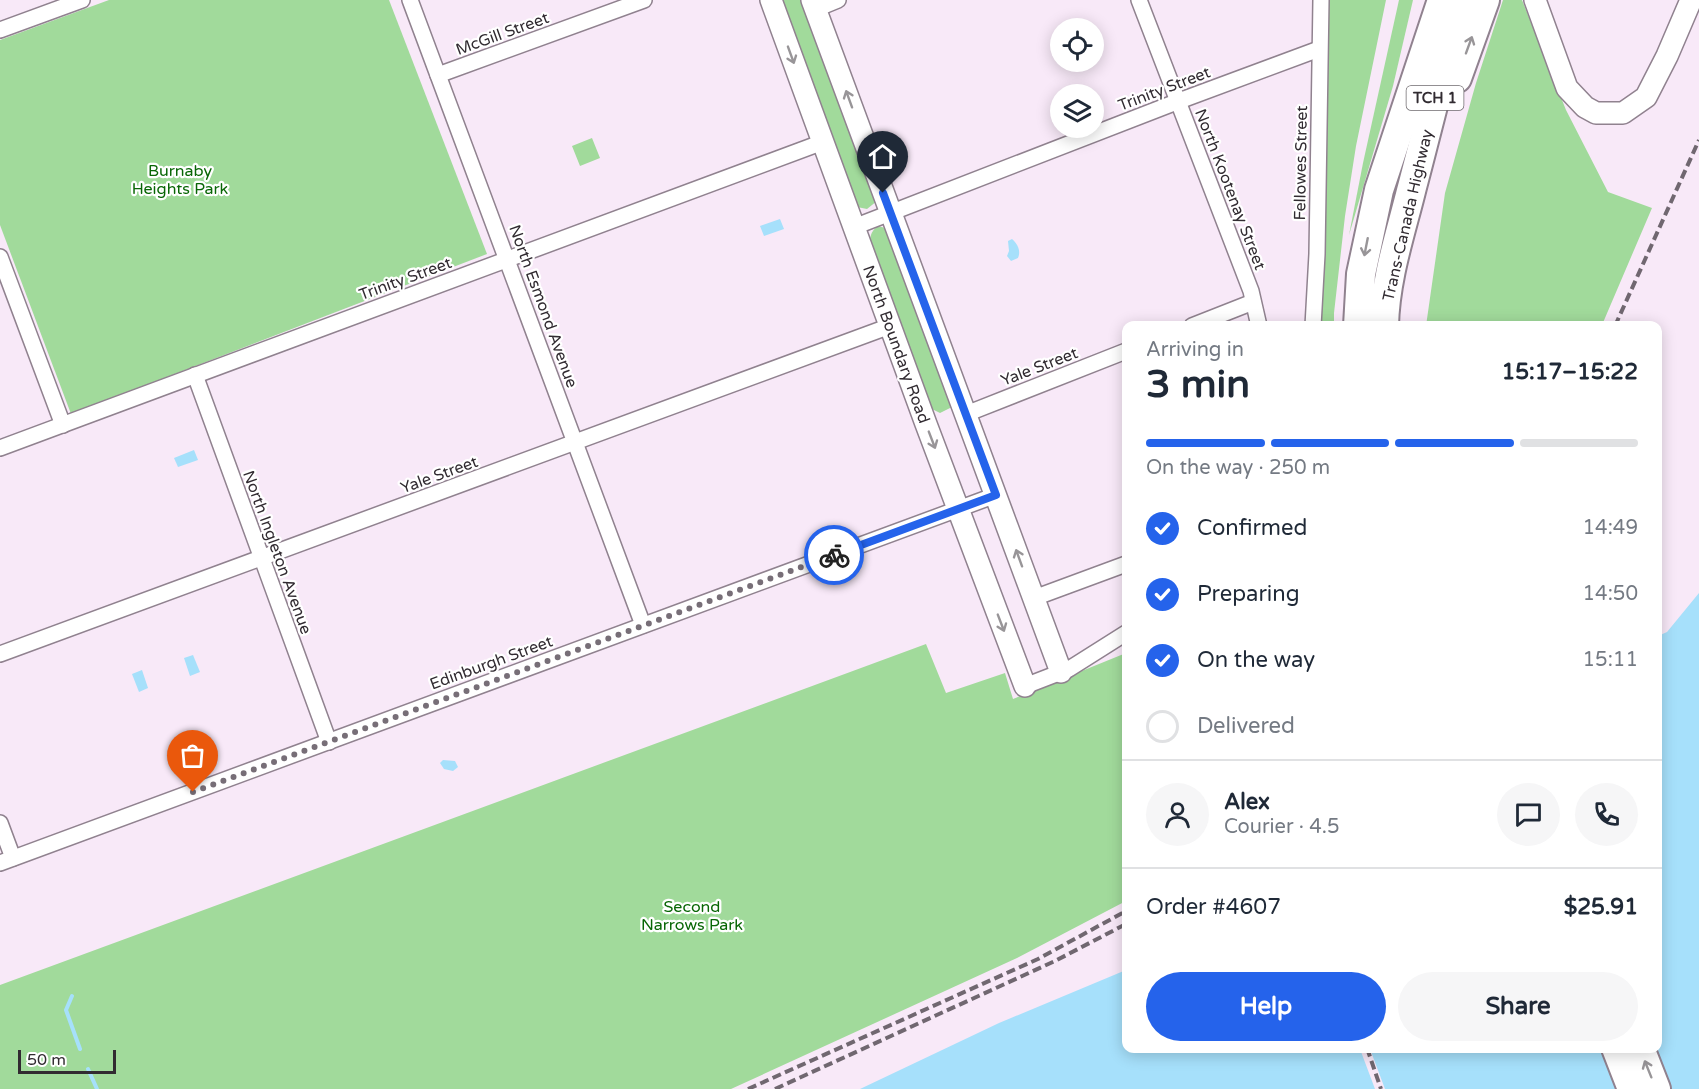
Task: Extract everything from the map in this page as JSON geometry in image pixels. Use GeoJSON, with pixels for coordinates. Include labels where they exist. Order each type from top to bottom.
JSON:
{"type":"FeatureCollection","features":[{"type":"Feature","properties":{"kind":"highway"},"geometry":{"type":"LineString","coordinates":[[1379,190],[1427,0]]}},
{"type":"Feature","properties":{"kind":"highway","name":"Trans-Canada Highway"},"geometry":{"type":"LineString","coordinates":[[1358,321],[1360,274],[1379,190],[1442,0]]}},
{"type":"Feature","properties":{"kind":"highway","name":"Trans-Canada Highway"},"geometry":{"type":"LineString","coordinates":[[1384,321],[1391,267],[1446,53],[1462,0]]}},
{"type":"Feature","properties":{"kind":"highway"},"geometry":{"type":"LineString","coordinates":[[1410,197],[1485,0]]}},
{"type":"Feature","properties":{"kind":"highway"},"geometry":{"type":"LineString","coordinates":[[1618,1053],[1632,1089]]}},
{"type":"Feature","properties":{"kind":"highway"},"geometry":{"type":"LineString","coordinates":[[1642,1053],[1656,1089]]}},
{"type":"Feature","properties":{"kind":"street"},"geometry":{"type":"LineString","coordinates":[[0,30],[57,4],[82,0]]}},
{"type":"Feature","properties":{"kind":"street","name":"North Esmond Avenue"},"geometry":{"type":"LineString","coordinates":[[410,0],[643,625]]}},
{"type":"Feature","properties":{"kind":"street","name":"McGill Street"},"geometry":{"type":"LineString","coordinates":[[438,75],[644,0]]}},
{"type":"Feature","properties":{"kind":"street","name":"North Boundary Road"},"geometry":{"type":"LineString","coordinates":[[771,0],[1025,686]]}},
{"type":"Feature","properties":{"kind":"street"},"geometry":{"type":"LineString","coordinates":[[838,0],[814,4],[1061,672]]}},
{"type":"Feature","properties":{"kind":"street","name":"North Kootenay Street"},"geometry":{"type":"LineString","coordinates":[[1139,0],[1179,101],[1253,302],[1258,321]]}},
{"type":"Feature","properties":{"kind":"street","name":"Fellowes Street"},"geometry":{"type":"LineString","coordinates":[[1313,321],[1317,254],[1321,0]]}},
{"type":"Feature","properties":{"kind":"street"},"geometry":{"type":"LineString","coordinates":[[1534,0],[1567,88],[1585,107],[1596,113],[1623,113],[1646,97],[1667,56],[1690,0]]}},
{"type":"Feature","properties":{"kind":"street","name":"Trinity Street"},"geometry":{"type":"LineString","coordinates":[[854,227],[1319,49]]}},
{"type":"Feature","properties":{"kind":"street","name":"Trinity Street"},"geometry":{"type":"LineString","coordinates":[[0,448],[823,142]]}},
{"type":"Feature","properties":{"kind":"street"},"geometry":{"type":"LineString","coordinates":[[0,257],[63,425]]}},
{"type":"Feature","properties":{"kind":"street"},"geometry":{"type":"LineString","coordinates":[[1205,321],[1253,302]]}},
{"type":"Feature","properties":{"kind":"street","name":"Yale Street"},"geometry":{"type":"LineString","coordinates":[[0,654],[890,326]]}},
{"type":"Feature","properties":{"kind":"street","name":"Yale Street"},"geometry":{"type":"LineString","coordinates":[[966,414],[1122,353]]}},
{"type":"Feature","properties":{"kind":"street","name":"North Ingleton Avenue"},"geometry":{"type":"LineString","coordinates":[[195,375],[328,742]]}},
{"type":"Feature","properties":{"kind":"street","name":"Edinburgh Street"},"geometry":{"type":"LineString","coordinates":[[7,861],[996,495]]}},
{"type":"Feature","properties":{"kind":"street"},"geometry":{"type":"LineString","coordinates":[[1034,598],[1122,565]]}},
{"type":"Feature","properties":{"kind":"street"},"geometry":{"type":"LineString","coordinates":[[1025,686],[1061,672],[1122,635]]}},
{"type":"Feature","properties":{"kind":"street"},"geometry":{"type":"LineString","coordinates":[[0,823],[7,861]]}},
{"type":"Feature","properties":{"kind":"green space","name":"Burnaby Heights Park"},"geometry":{"type":"Polygon","coordinates":[[[109,0],[389,0],[487,254],[71,414],[0,225],[0,40],[109,0]]]}},
{"type":"Feature","properties":{"kind":"green space"},"geometry":{"type":"Polygon","coordinates":[[[779,0],[804,0],[877,201],[867,209],[857,207],[779,0]]]}},
{"type":"Feature","properties":{"kind":"green space"},"geometry":{"type":"Polygon","coordinates":[[[1329,0],[1386,0],[1356,146],[1345,216],[1334,321],[1321,321],[1329,0]]]}},
{"type":"Feature","properties":{"kind":"green space"},"geometry":{"type":"Polygon","coordinates":[[[1399,0],[1413,0],[1393,86],[1349,235],[1363,163],[1399,0]]]}},
{"type":"Feature","properties":{"kind":"green space"},"geometry":{"type":"Polygon","coordinates":[[[1503,0],[1522,0],[1566,110],[1608,192],[1652,208],[1604,321],[1427,321],[1445,193],[1476,83],[1503,0]]]}},
{"type":"Feature","properties":{"kind":"green space"},"geometry":{"type":"Polygon","coordinates":[[[592,138],[600,158],[580,166],[572,146],[592,138]]]}},
{"type":"Feature","properties":{"kind":"green space"},"geometry":{"type":"Polygon","coordinates":[[[878,226],[889,229],[952,407],[940,413],[932,409],[871,245],[871,234],[878,226]]]}},
{"type":"Feature","properties":{"kind":"green space","name":"Second Narrows Park"},"geometry":{"type":"Polygon","coordinates":[[[926,644],[946,693],[1005,673],[1013,699],[1122,655],[1122,903],[1017,958],[731,1089],[0,1089],[0,985],[926,644]]]}},
{"type":"Feature","properties":{"kind":"water"},"geometry":{"type":"Polygon","coordinates":[[[780,219],[784,229],[764,236],[760,226],[780,219]]]}},
{"type":"Feature","properties":{"kind":"water"},"geometry":{"type":"Polygon","coordinates":[[[1012,239],[1019,253],[1018,258],[1011,261],[1007,256],[1008,241],[1012,239]]]}},
{"type":"Feature","properties":{"kind":"water"},"geometry":{"type":"Polygon","coordinates":[[[194,450],[198,460],[178,467],[174,458],[194,450]]]}},
{"type":"Feature","properties":{"kind":"water"},"geometry":{"type":"Polygon","coordinates":[[[1699,576],[1699,1089],[860,1089],[999,1023],[1122,972],[1122,1053],[1662,1053],[1662,622],[1669,618],[1699,576]]]}},
{"type":"Feature","properties":{"kind":"water"},"geometry":{"type":"Polygon","coordinates":[[[193,655],[200,672],[190,676],[184,658],[193,655]]]}},
{"type":"Feature","properties":{"kind":"water"},"geometry":{"type":"Polygon","coordinates":[[[142,670],[148,688],[139,692],[132,674],[142,670]]]}},
{"type":"Feature","properties":{"kind":"water"},"geometry":{"type":"Polygon","coordinates":[[[443,760],[455,761],[458,767],[453,771],[444,769],[440,763],[443,760]]]}},
{"type":"Feature","properties":{"kind":"pier"},"geometry":{"type":"Polygon","coordinates":[[[1699,574],[1699,593],[1667,632],[1662,634],[1662,618],[1667,615],[1699,574]]]}},
{"type":"Feature","properties":{"kind":"pier"},"geometry":{"type":"Polygon","coordinates":[[[1362,1053],[1372,1053],[1385,1089],[1375,1089],[1362,1053]]]}},
{"type":"Feature","properties":{"kind":"waterway"},"geometry":{"type":"LineString","coordinates":[[72,996],[66,1010],[80,1049]]}},
{"type":"Feature","properties":{"kind":"waterway"},"geometry":{"type":"LineString","coordinates":[[88,1069],[97,1089]]}},
{"type":"Feature","properties":{"kind":"railway"},"geometry":{"type":"LineString","coordinates":[[1617,321],[1699,140]]}},
{"type":"Feature","properties":{"kind":"railway"},"geometry":{"type":"LineString","coordinates":[[748,1089],[1038,959],[1122,913]]}},
{"type":"Feature","properties":{"kind":"railway"},"geometry":{"type":"LineString","coordinates":[[775,1089],[1055,961],[1122,926]]}},
{"type":"Feature","properties":{"kind":"railway"},"geometry":{"type":"LineString","coordinates":[[1369,1053],[1381,1089]]}},
{"type":"Feature","properties":{"kind":"way so far"},"geometry":{"type":"LineString","coordinates":[[193,792],[834,555]]}},
{"type":"Feature","properties":{"kind":"route"},"geometry":{"type":"LineString","coordinates":[[834,555],[996,495],[883,193]]}}]}
